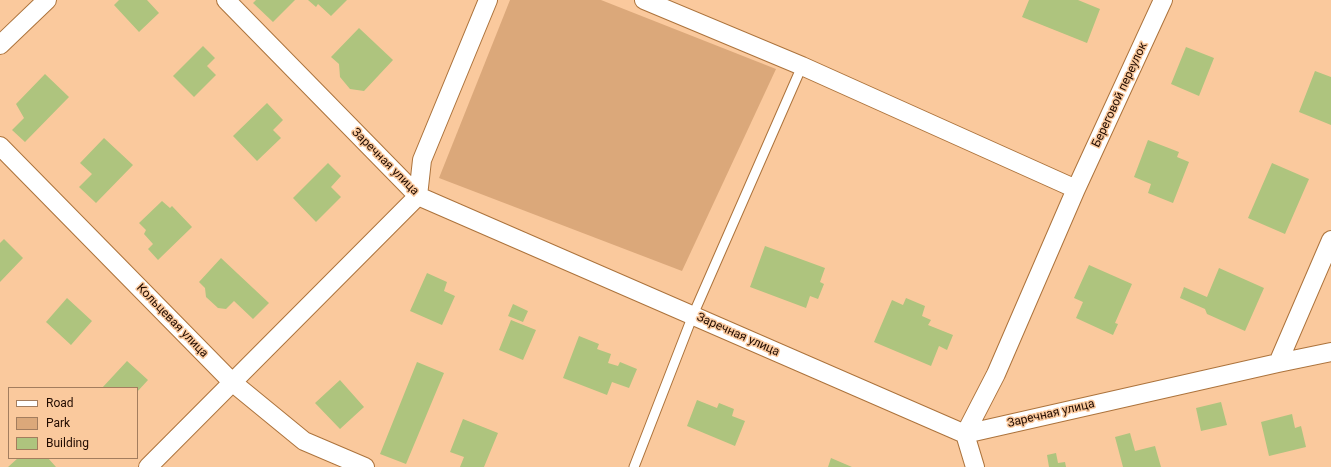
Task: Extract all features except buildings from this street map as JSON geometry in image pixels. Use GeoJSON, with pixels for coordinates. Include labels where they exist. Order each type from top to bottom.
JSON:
{"type":"FeatureCollection","features":[{"type":"Feature","properties":{"kind":"street"},"geometry":{"type":"LineString","coordinates":[[0,45],[47,0]]}},
{"type":"Feature","properties":{"kind":"street","name":"Заречная улица"},"geometry":{"type":"LineString","coordinates":[[226,0],[418,196],[965,434],[1331,352]]}},
{"type":"Feature","properties":{"kind":"street"},"geometry":{"type":"LineString","coordinates":[[148,467],[418,196],[422,160],[488,0]]}},
{"type":"Feature","properties":{"kind":"street"},"geometry":{"type":"LineString","coordinates":[[644,0],[802,66],[1076,189]]}},
{"type":"Feature","properties":{"kind":"street","name":"Береговой переулок"},"geometry":{"type":"LineString","coordinates":[[965,434],[996,374],[1076,189],[1163,0]]}},
{"type":"Feature","properties":{"kind":"street","name":"Кольцевая улица"},"geometry":{"type":"LineString","coordinates":[[0,146],[232,382],[304,441],[365,467]]}},
{"type":"Feature","properties":{"kind":"street"},"geometry":{"type":"LineString","coordinates":[[1278,363],[1331,240]]}},
{"type":"Feature","properties":{"kind":"street"},"geometry":{"type":"LineString","coordinates":[[965,434],[974,467]]}},
{"type":"Feature","properties":{"kind":"lane"},"geometry":{"type":"LineString","coordinates":[[634,467],[693,315],[802,66]]}},
{"type":"Feature","properties":{"kind":"green space"},"geometry":{"type":"Polygon","coordinates":[[[510,0],[601,0],[776,69],[682,271],[439,178],[510,0]]]}}]}
